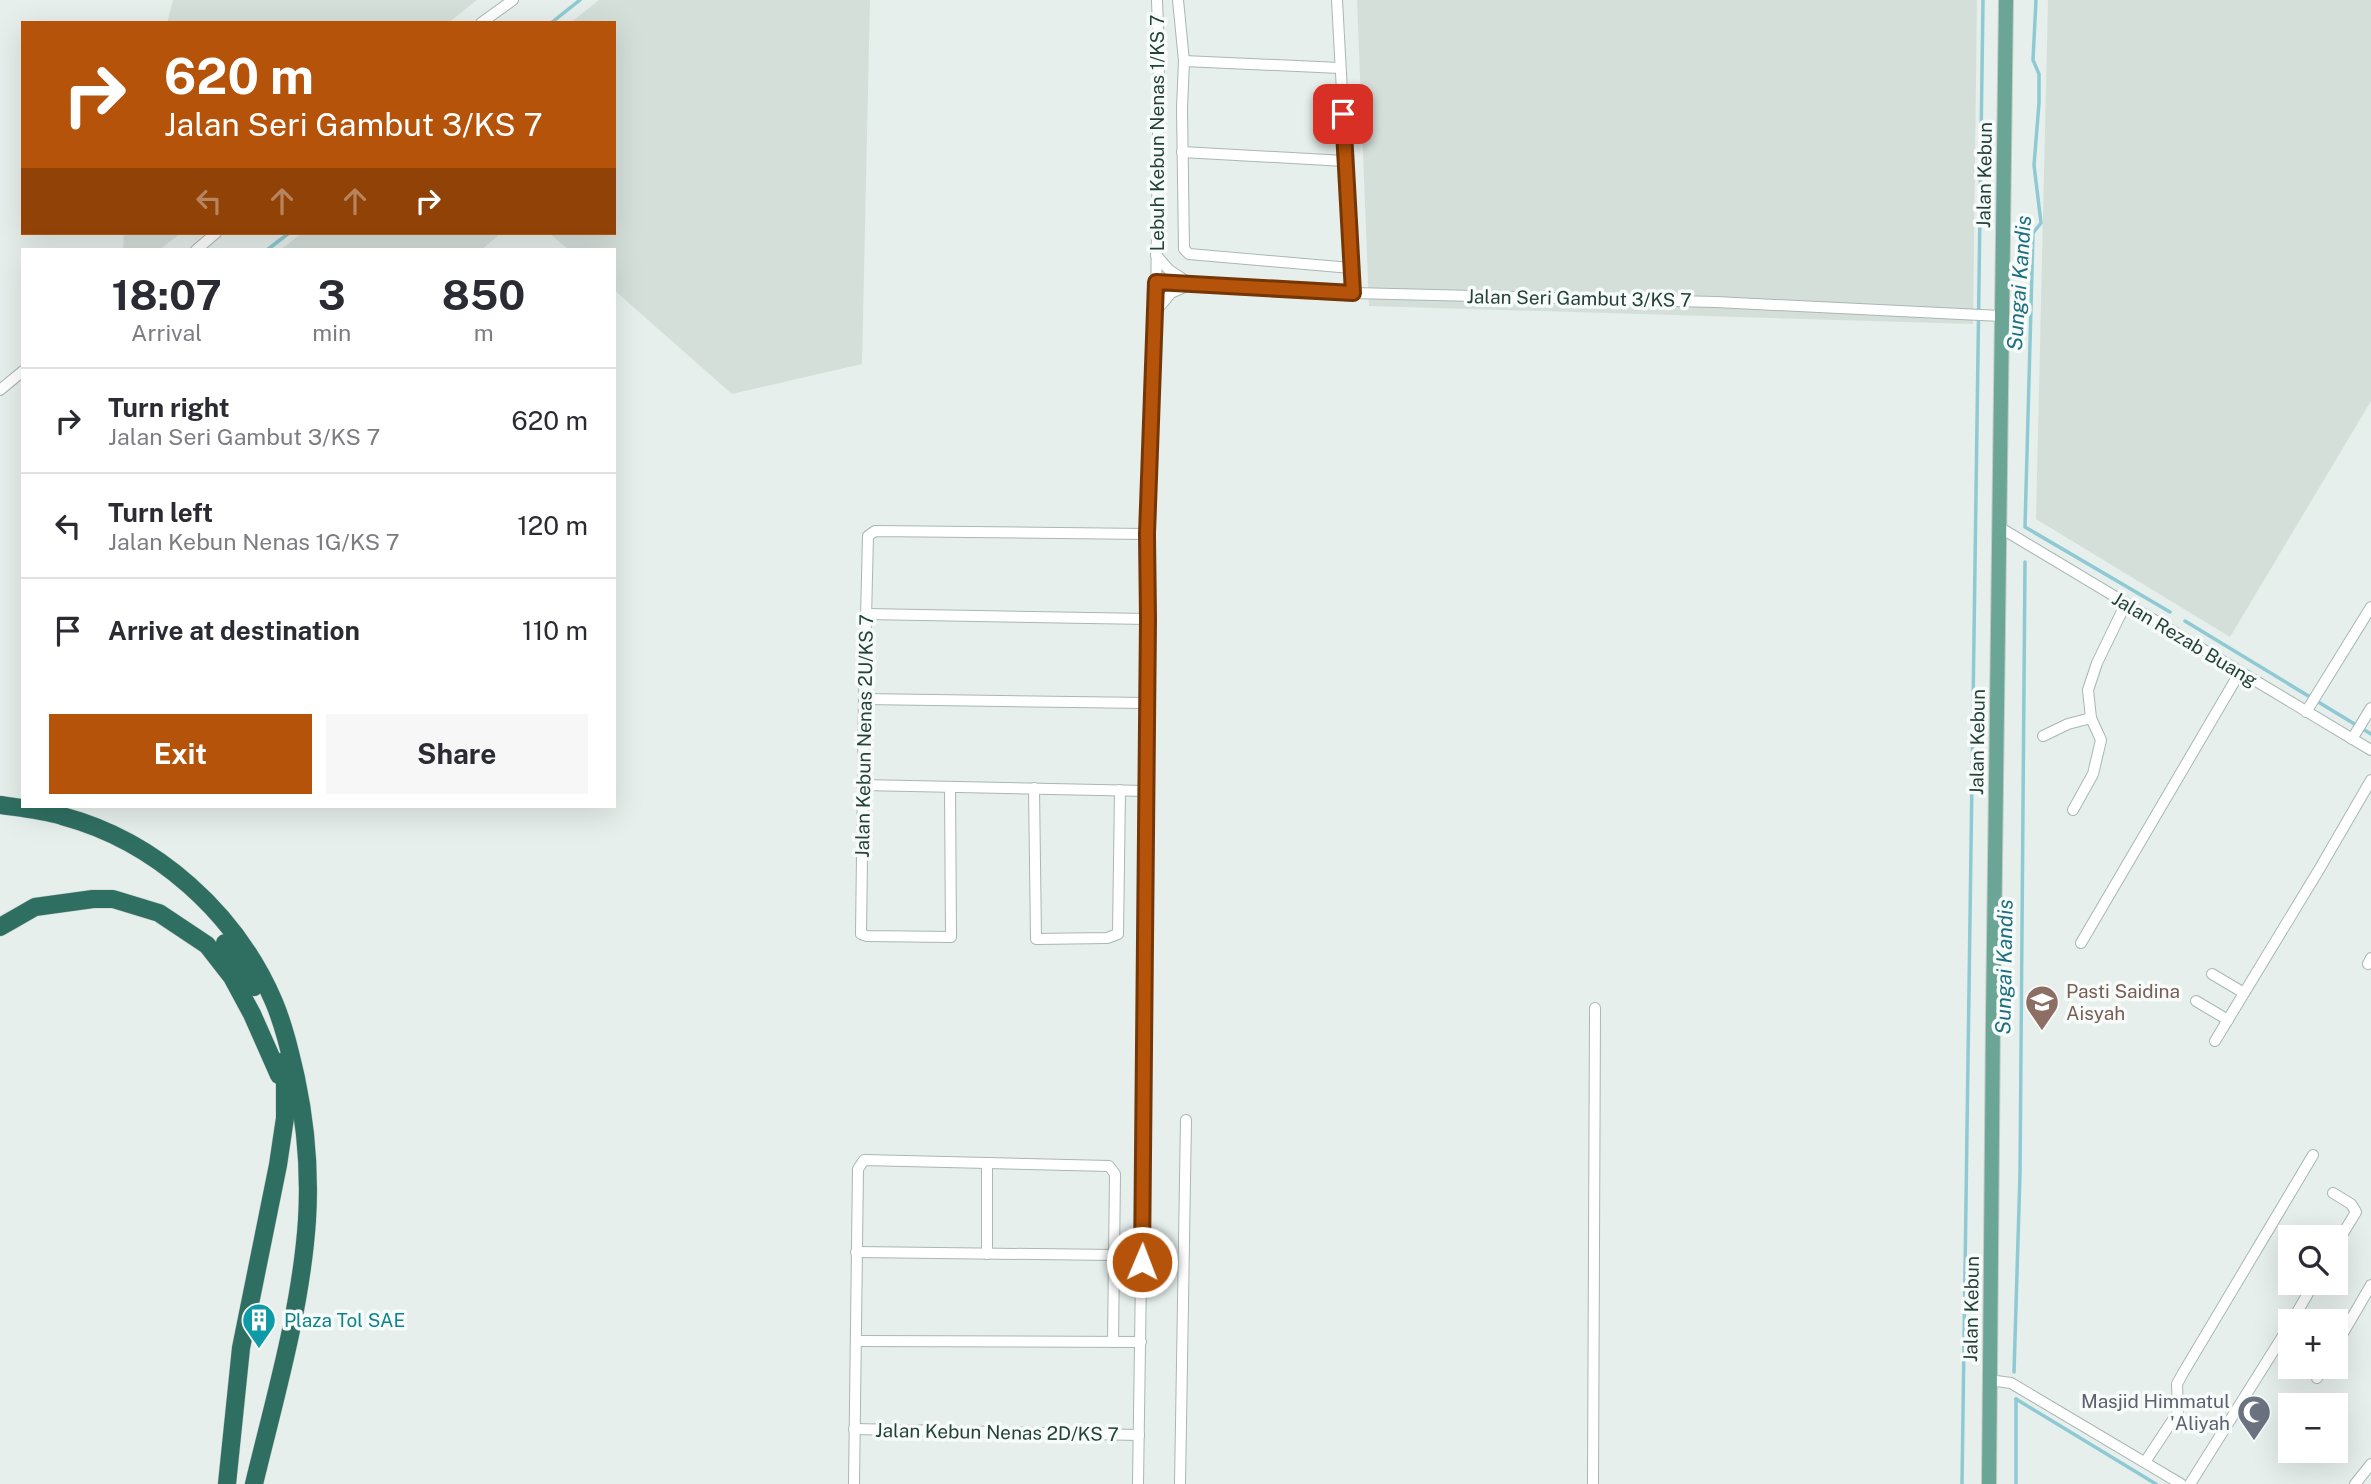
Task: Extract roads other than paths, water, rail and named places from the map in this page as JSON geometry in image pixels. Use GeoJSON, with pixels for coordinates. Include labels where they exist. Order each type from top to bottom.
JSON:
{"type":"FeatureCollection","features":[{"type":"Feature","properties":{"kind":"highway"},"geometry":{"type":"LineString","coordinates":[[0,805],[21,808]]}},
{"type":"Feature","properties":{"kind":"highway"},"geometry":{"type":"LineString","coordinates":[[23,808],[65,817],[95,828],[139,850],[176,874],[234,934],[263,981],[279,1016],[304,1116],[308,1147],[307,1220],[288,1343],[254,1484]]}},
{"type":"Feature","properties":{"kind":"highway"},"geometry":{"type":"LineString","coordinates":[[0,927],[35,907],[93,899],[137,905],[168,918],[207,945],[232,977],[268,1047],[285,1088]]}},
{"type":"Feature","properties":{"kind":"highway"},"geometry":{"type":"LineString","coordinates":[[225,943],[256,991],[266,1013],[279,1054],[285,1088],[285,1118],[278,1165],[241,1348],[227,1484]]}},
{"type":"Feature","properties":{"kind":"main road","name":"Jalan Kebun"},"geometry":{"type":"LineString","coordinates":[[1989,1484],[2006,0]]}},
{"type":"Feature","properties":{"kind":"street"},"geometry":{"type":"LineString","coordinates":[[484,21],[513,0]]}},
{"type":"Feature","properties":{"kind":"street","name":"Lebuh Kebun Nenas 1/KS 7"},"geometry":{"type":"LineString","coordinates":[[1138,1484],[1147,534],[1156,311],[1159,58],[1157,0]]}},
{"type":"Feature","properties":{"kind":"street"},"geometry":{"type":"LineString","coordinates":[[1178,0],[1184,61],[1184,249],[1189,254],[1351,268]]}},
{"type":"Feature","properties":{"kind":"street"},"geometry":{"type":"LineString","coordinates":[[1337,0],[1353,293]]}},
{"type":"Feature","properties":{"kind":"street"},"geometry":{"type":"LineString","coordinates":[[1184,61],[1340,68]]}},
{"type":"Feature","properties":{"kind":"street"},"geometry":{"type":"LineString","coordinates":[[1182,152],[1345,160]]}},
{"type":"Feature","properties":{"kind":"street"},"geometry":{"type":"LineString","coordinates":[[198,248],[214,235]]}},
{"type":"Feature","properties":{"kind":"street"},"geometry":{"type":"LineString","coordinates":[[1156,255],[1169,270],[1192,284]]}},
{"type":"Feature","properties":{"kind":"street","name":"Jalan Seri Gambut 3/KS 7"},"geometry":{"type":"LineString","coordinates":[[1156,282],[1353,293],[1665,300],[2001,316]]}},
{"type":"Feature","properties":{"kind":"street"},"geometry":{"type":"LineString","coordinates":[[1156,311],[1171,293],[1192,284]]}},
{"type":"Feature","properties":{"kind":"street"},"geometry":{"type":"LineString","coordinates":[[0,390],[21,373]]}},
{"type":"Feature","properties":{"kind":"street","name":"Jalan Rezab Buang"},"geometry":{"type":"LineString","coordinates":[[1999,527],[2240,672],[2354,736],[2371,750]]}},
{"type":"Feature","properties":{"kind":"street","name":"Jalan Kebun Nenas 2U/KS 7"},"geometry":{"type":"LineString","coordinates":[[950,787],[951,937],[861,934],[868,536],[875,531],[1147,534]]}},
{"type":"Feature","properties":{"kind":"street"},"geometry":{"type":"LineString","coordinates":[[2073,810],[2093,774],[2101,740],[2091,718],[2088,690],[2096,663],[2126,603]]}},
{"type":"Feature","properties":{"kind":"street"},"geometry":{"type":"LineString","coordinates":[[2308,709],[2371,607]]}},
{"type":"Feature","properties":{"kind":"street"},"geometry":{"type":"LineString","coordinates":[[866,614],[1148,619]]}},
{"type":"Feature","properties":{"kind":"street"},"geometry":{"type":"LineString","coordinates":[[2081,943],[2240,672]]}},
{"type":"Feature","properties":{"kind":"street"},"geometry":{"type":"LineString","coordinates":[[864,699],[1146,703]]}},
{"type":"Feature","properties":{"kind":"street"},"geometry":{"type":"LineString","coordinates":[[2354,736],[2371,708]]}},
{"type":"Feature","properties":{"kind":"street"},"geometry":{"type":"LineString","coordinates":[[2043,736],[2068,724],[2091,718]]}},
{"type":"Feature","properties":{"kind":"street"},"geometry":{"type":"LineString","coordinates":[[2215,1041],[2371,780]]}},
{"type":"Feature","properties":{"kind":"street"},"geometry":{"type":"LineString","coordinates":[[862,785],[1146,791]]}},
{"type":"Feature","properties":{"kind":"street"},"geometry":{"type":"LineString","coordinates":[[1034,788],[1036,939],[1115,937],[1118,931],[1120,790]]}},
{"type":"Feature","properties":{"kind":"street"},"geometry":{"type":"LineString","coordinates":[[2212,974],[2244,993]]}},
{"type":"Feature","properties":{"kind":"street"},"geometry":{"type":"LineString","coordinates":[[2196,1001],[2228,1020]]}},
{"type":"Feature","properties":{"kind":"street"},"geometry":{"type":"LineString","coordinates":[[1593,1484],[1595,1008]]}},
{"type":"Feature","properties":{"kind":"street"},"geometry":{"type":"LineString","coordinates":[[1180,1484],[1186,1120]]}},
{"type":"Feature","properties":{"kind":"street"},"geometry":{"type":"LineString","coordinates":[[2144,1462],[2178,1412],[2177,1384],[2183,1373],[2313,1155]]}},
{"type":"Feature","properties":{"kind":"street"},"geometry":{"type":"LineString","coordinates":[[854,1484],[858,1169],[864,1160],[1109,1166],[1115,1174],[1113,1342]]}},
{"type":"Feature","properties":{"kind":"street"},"geometry":{"type":"LineString","coordinates":[[987,1163],[987,1254]]}},
{"type":"Feature","properties":{"kind":"street"},"geometry":{"type":"LineString","coordinates":[[2333,1193],[2351,1203],[2356,1212],[2348,1225]]}},
{"type":"Feature","properties":{"kind":"street"},"geometry":{"type":"LineString","coordinates":[[856,1252],[1115,1255]]}},
{"type":"Feature","properties":{"kind":"street"},"geometry":{"type":"LineString","coordinates":[[2348,1324],[2371,1285]]}},
{"type":"Feature","properties":{"kind":"street"},"geometry":{"type":"LineString","coordinates":[[856,1341],[1141,1342]]}},
{"type":"Feature","properties":{"kind":"street"},"geometry":{"type":"LineString","coordinates":[[2190,1484],[2278,1343]]}},
{"type":"Feature","properties":{"kind":"street"},"geometry":{"type":"LineString","coordinates":[[1989,1380],[2011,1382],[2181,1484]]}},
{"type":"Feature","properties":{"kind":"street","name":"Jalan Kebun Nenas 2D/KS 7"},"geometry":{"type":"LineString","coordinates":[[855,1429],[1139,1435]]}},
{"type":"Feature","properties":{"kind":"street"},"geometry":{"type":"LineString","coordinates":[[2355,1484],[2371,1464]]}},
{"type":"Feature","properties":{"kind":"waterway"},"geometry":{"type":"LineString","coordinates":[[554,21],[580,0]]}},
{"type":"Feature","properties":{"kind":"waterway"},"geometry":{"type":"LineString","coordinates":[[1962,1484],[1983,0]]}},
{"type":"Feature","properties":{"kind":"waterway","name":"Sungai Kandis"},"geometry":{"type":"LineString","coordinates":[[2036,0],[2033,60],[2039,74],[2039,103],[2034,165],[2041,223],[2033,233],[2025,527],[2170,612]]}},
{"type":"Feature","properties":{"kind":"waterway"},"geometry":{"type":"LineString","coordinates":[[270,248],[286,235]]}},
{"type":"Feature","properties":{"kind":"waterway","name":"Sungai Kandis"},"geometry":{"type":"LineString","coordinates":[[2014,1372],[2020,1174],[2025,562]]}},
{"type":"Feature","properties":{"kind":"waterway"},"geometry":{"type":"LineString","coordinates":[[2185,621],[2371,734]]}},
{"type":"Feature","properties":{"kind":"waterway"},"geometry":{"type":"LineString","coordinates":[[2016,1399],[2156,1484]]}},
{"type":"Feature","properties":{"kind":"waterway","name":"Sungai Kandis"},"geometry":{"type":"LineString","coordinates":[[2016,1399],[2016,1484]]}},
{"type":"Feature","properties":{"kind":"place","name":"Pasti Saidina Aisyah"},"geometry":{"type":"Point","coordinates":[2042,1032]}},
{"type":"Feature","properties":{"kind":"place","name":"Plaza Tol SAE"},"geometry":{"type":"Point","coordinates":[259,1350]}},
{"type":"Feature","properties":{"kind":"place","name":"Masjid Himmatul 'Aliyah"},"geometry":{"type":"Point","coordinates":[2254,1442]}}]}
